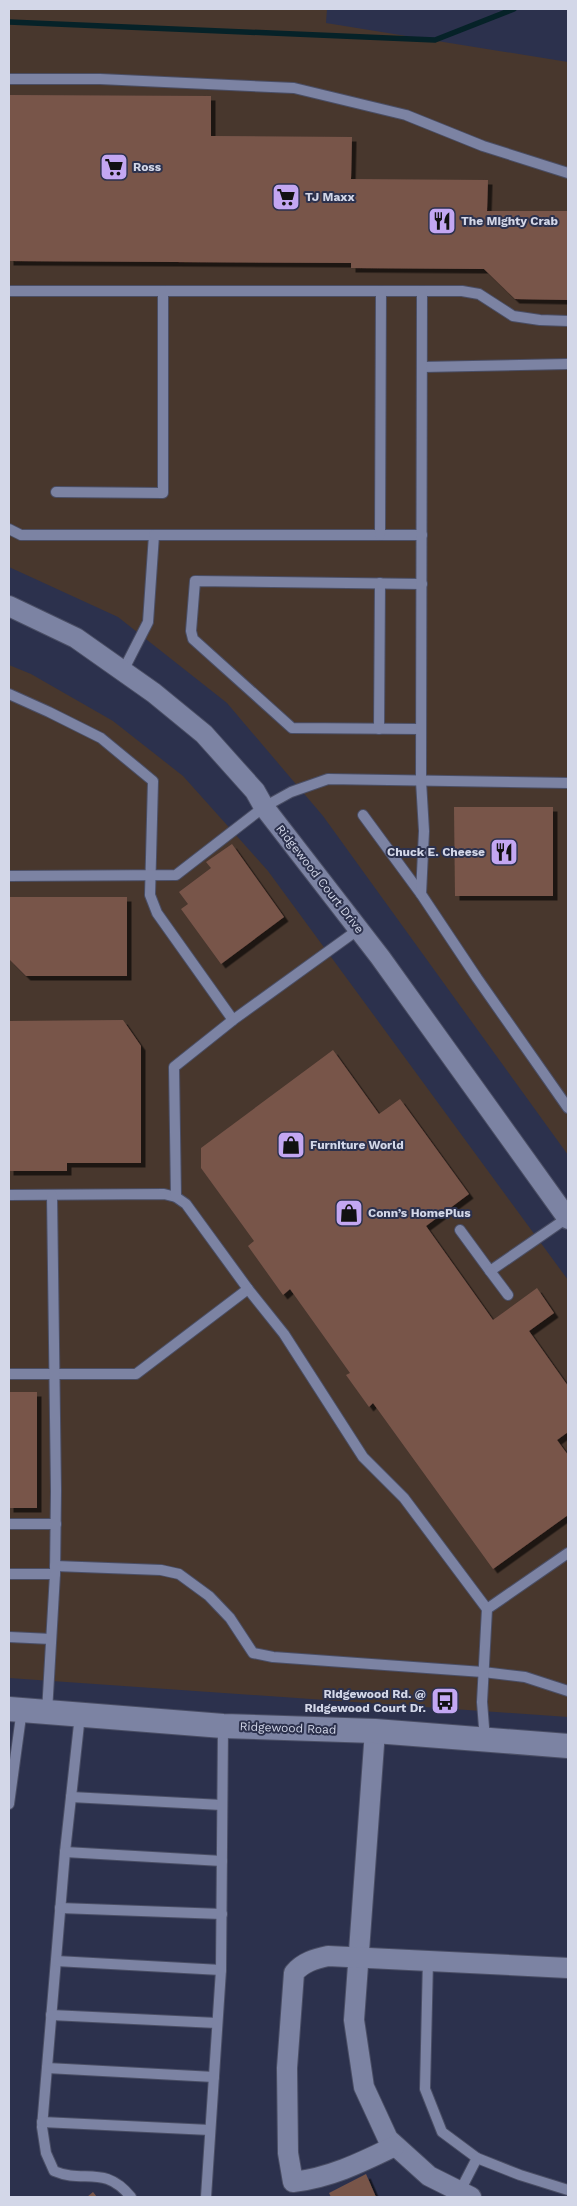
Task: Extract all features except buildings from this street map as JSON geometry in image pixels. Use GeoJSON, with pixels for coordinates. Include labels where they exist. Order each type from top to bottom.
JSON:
{"type":"FeatureCollection","features":[{"type":"Feature","properties":{"kind":"street","name":"Ridgewood Court Drive"},"geometry":{"type":"LineString","coordinates":[[9,606],[76,638],[154,692],[204,734],[256,791],[264,807],[359,929],[568,1218]]}},
{"type":"Feature","properties":{"kind":"street","name":"Ridgewood Road"},"geometry":{"type":"LineString","coordinates":[[15,1709],[223,1726],[375,1731],[568,1746]]}},
{"type":"Feature","properties":{"kind":"street"},"geometry":{"type":"LineString","coordinates":[[375,1731],[354,2020],[364,2087],[388,2139],[429,2176],[465,2194]]}},
{"type":"Feature","properties":{"kind":"street"},"geometry":{"type":"LineString","coordinates":[[395,2146],[354,2166],[312,2180],[293,2182],[288,2154],[287,2068],[294,1973],[309,1961],[328,1956],[359,1956],[568,1968]]}},
{"type":"Feature","properties":{"kind":"lane"},"geometry":{"type":"LineString","coordinates":[[9,79],[100,79],[294,88],[406,115],[483,146],[568,173]]}},
{"type":"Feature","properties":{"kind":"lane"},"geometry":{"type":"LineString","coordinates":[[9,291],[462,291],[479,294],[514,316],[540,320],[568,321]]}},
{"type":"Feature","properties":{"kind":"lane"},"geometry":{"type":"LineString","coordinates":[[56,492],[163,493],[163,291]]}},
{"type":"Feature","properties":{"kind":"lane"},"geometry":{"type":"LineString","coordinates":[[380,535],[381,291]]}},
{"type":"Feature","properties":{"kind":"lane"},"geometry":{"type":"LineString","coordinates":[[421,894],[424,831],[421,781],[422,291]]}},
{"type":"Feature","properties":{"kind":"lane"},"geometry":{"type":"LineString","coordinates":[[422,367],[568,364]]}},
{"type":"Feature","properties":{"kind":"lane"},"geometry":{"type":"LineString","coordinates":[[9,529],[21,535],[422,535]]}},
{"type":"Feature","properties":{"kind":"lane"},"geometry":{"type":"LineString","coordinates":[[123,671],[148,622],[154,535]]}},
{"type":"Feature","properties":{"kind":"lane"},"geometry":{"type":"LineString","coordinates":[[421,729],[292,728],[194,639],[191,632],[195,581],[422,584]]}},
{"type":"Feature","properties":{"kind":"lane"},"geometry":{"type":"LineString","coordinates":[[380,584],[380,729]]}},
{"type":"Feature","properties":{"kind":"lane"},"geometry":{"type":"LineString","coordinates":[[9,694],[101,738],[153,780],[152,876],[150,895],[157,913],[233,1020]]}},
{"type":"Feature","properties":{"kind":"lane"},"geometry":{"type":"LineString","coordinates":[[9,876],[176,875],[264,807],[292,792],[328,779],[568,783]]}},
{"type":"Feature","properties":{"kind":"lane"},"geometry":{"type":"LineString","coordinates":[[363,815],[565,1096],[568,1108]]}},
{"type":"Feature","properties":{"kind":"lane"},"geometry":{"type":"LineString","coordinates":[[176,1197],[174,1067],[233,1020],[359,929]]}},
{"type":"Feature","properties":{"kind":"lane"},"geometry":{"type":"LineString","coordinates":[[9,1195],[164,1194],[176,1197],[186,1204],[248,1289],[284,1334],[363,1457],[404,1498],[488,1609],[482,1702],[485,1740]]}},
{"type":"Feature","properties":{"kind":"lane"},"geometry":{"type":"LineString","coordinates":[[47,1712],[56,1524],[52,1195]]}},
{"type":"Feature","properties":{"kind":"lane"},"geometry":{"type":"LineString","coordinates":[[490,1271],[568,1218]]}},
{"type":"Feature","properties":{"kind":"lane"},"geometry":{"type":"LineString","coordinates":[[460,1230],[508,1295]]}},
{"type":"Feature","properties":{"kind":"lane"},"geometry":{"type":"LineString","coordinates":[[9,1374],[136,1374],[248,1289]]}},
{"type":"Feature","properties":{"kind":"lane"},"geometry":{"type":"LineString","coordinates":[[9,1524],[56,1524]]}},
{"type":"Feature","properties":{"kind":"lane"},"geometry":{"type":"LineString","coordinates":[[488,1609],[568,1553]]}},
{"type":"Feature","properties":{"kind":"lane"},"geometry":{"type":"LineString","coordinates":[[9,1574],[55,1570],[161,1570],[179,1574],[210,1596],[230,1618],[253,1653],[273,1657],[483,1672],[525,1677],[568,1691]]}},
{"type":"Feature","properties":{"kind":"lane"},"geometry":{"type":"LineString","coordinates":[[9,1637],[51,1639]]}},
{"type":"Feature","properties":{"kind":"lane"},"geometry":{"type":"LineString","coordinates":[[9,1804],[15,1709]]}},
{"type":"Feature","properties":{"kind":"lane"},"geometry":{"type":"LineString","coordinates":[[80,1715],[65,1852],[42,2122],[46,2154],[54,2171],[63,2175],[91,2175],[108,2179],[132,2197]]}},
{"type":"Feature","properties":{"kind":"lane"},"geometry":{"type":"LineString","coordinates":[[206,2197],[221,1970],[223,1726]]}},
{"type":"Feature","properties":{"kind":"lane"},"geometry":{"type":"LineString","coordinates":[[71,1797],[222,1806]]}},
{"type":"Feature","properties":{"kind":"lane"},"geometry":{"type":"LineString","coordinates":[[65,1852],[222,1861]]}},
{"type":"Feature","properties":{"kind":"lane"},"geometry":{"type":"LineString","coordinates":[[60,1908],[222,1914]]}},
{"type":"Feature","properties":{"kind":"lane"},"geometry":{"type":"LineString","coordinates":[[428,1960],[426,2089],[442,2132],[476,2158],[520,2175],[568,2190]]}},
{"type":"Feature","properties":{"kind":"lane"},"geometry":{"type":"LineString","coordinates":[[56,1961],[221,1970]]}},
{"type":"Feature","properties":{"kind":"lane"},"geometry":{"type":"LineString","coordinates":[[51,2015],[217,2023]]}},
{"type":"Feature","properties":{"kind":"lane"},"geometry":{"type":"LineString","coordinates":[[47,2068],[214,2077]]}},
{"type":"Feature","properties":{"kind":"lane"},"geometry":{"type":"LineString","coordinates":[[42,2122],[210,2130]]}},
{"type":"Feature","properties":{"kind":"lane"},"geometry":{"type":"LineString","coordinates":[[465,2194],[476,2158]]}},
{"type":"Feature","properties":{"kind":"shaded area"},"geometry":{"type":"Polygon","coordinates":[[[9,9],[327,9],[326,23],[568,62],[568,1155],[323,816],[227,703],[118,617],[9,567],[9,9]]]}},
{"type":"Feature","properties":{"kind":"shaded area"},"geometry":{"type":"Polygon","coordinates":[[[9,665],[31,674],[113,721],[183,776],[268,871],[568,1280],[568,1717],[9,1678],[9,665]]]}},
{"type":"Feature","properties":{"kind":"waterway"},"geometry":{"type":"LineString","coordinates":[[9,22],[435,40],[514,9]]}},
{"type":"Feature","properties":{"kind":"place","name":"Ross"},"geometry":{"type":"Point","coordinates":[114,167]}},
{"type":"Feature","properties":{"kind":"place","name":"TJ Maxx"},"geometry":{"type":"Point","coordinates":[286,197]}},
{"type":"Feature","properties":{"kind":"place","name":"The Mighty Crab"},"geometry":{"type":"Point","coordinates":[442,221]}},
{"type":"Feature","properties":{"kind":"place","name":"Chuck E. Cheese"},"geometry":{"type":"Point","coordinates":[504,852]}},
{"type":"Feature","properties":{"kind":"place","name":"Furniture World"},"geometry":{"type":"Point","coordinates":[291,1145]}},
{"type":"Feature","properties":{"kind":"place","name":"Conn’s HomePlus"},"geometry":{"type":"Point","coordinates":[349,1213]}},
{"type":"Feature","properties":{"kind":"place","name":"Ridgewood Rd. @ Ridgewood Court Dr."},"geometry":{"type":"Point","coordinates":[445,1701]}}]}
